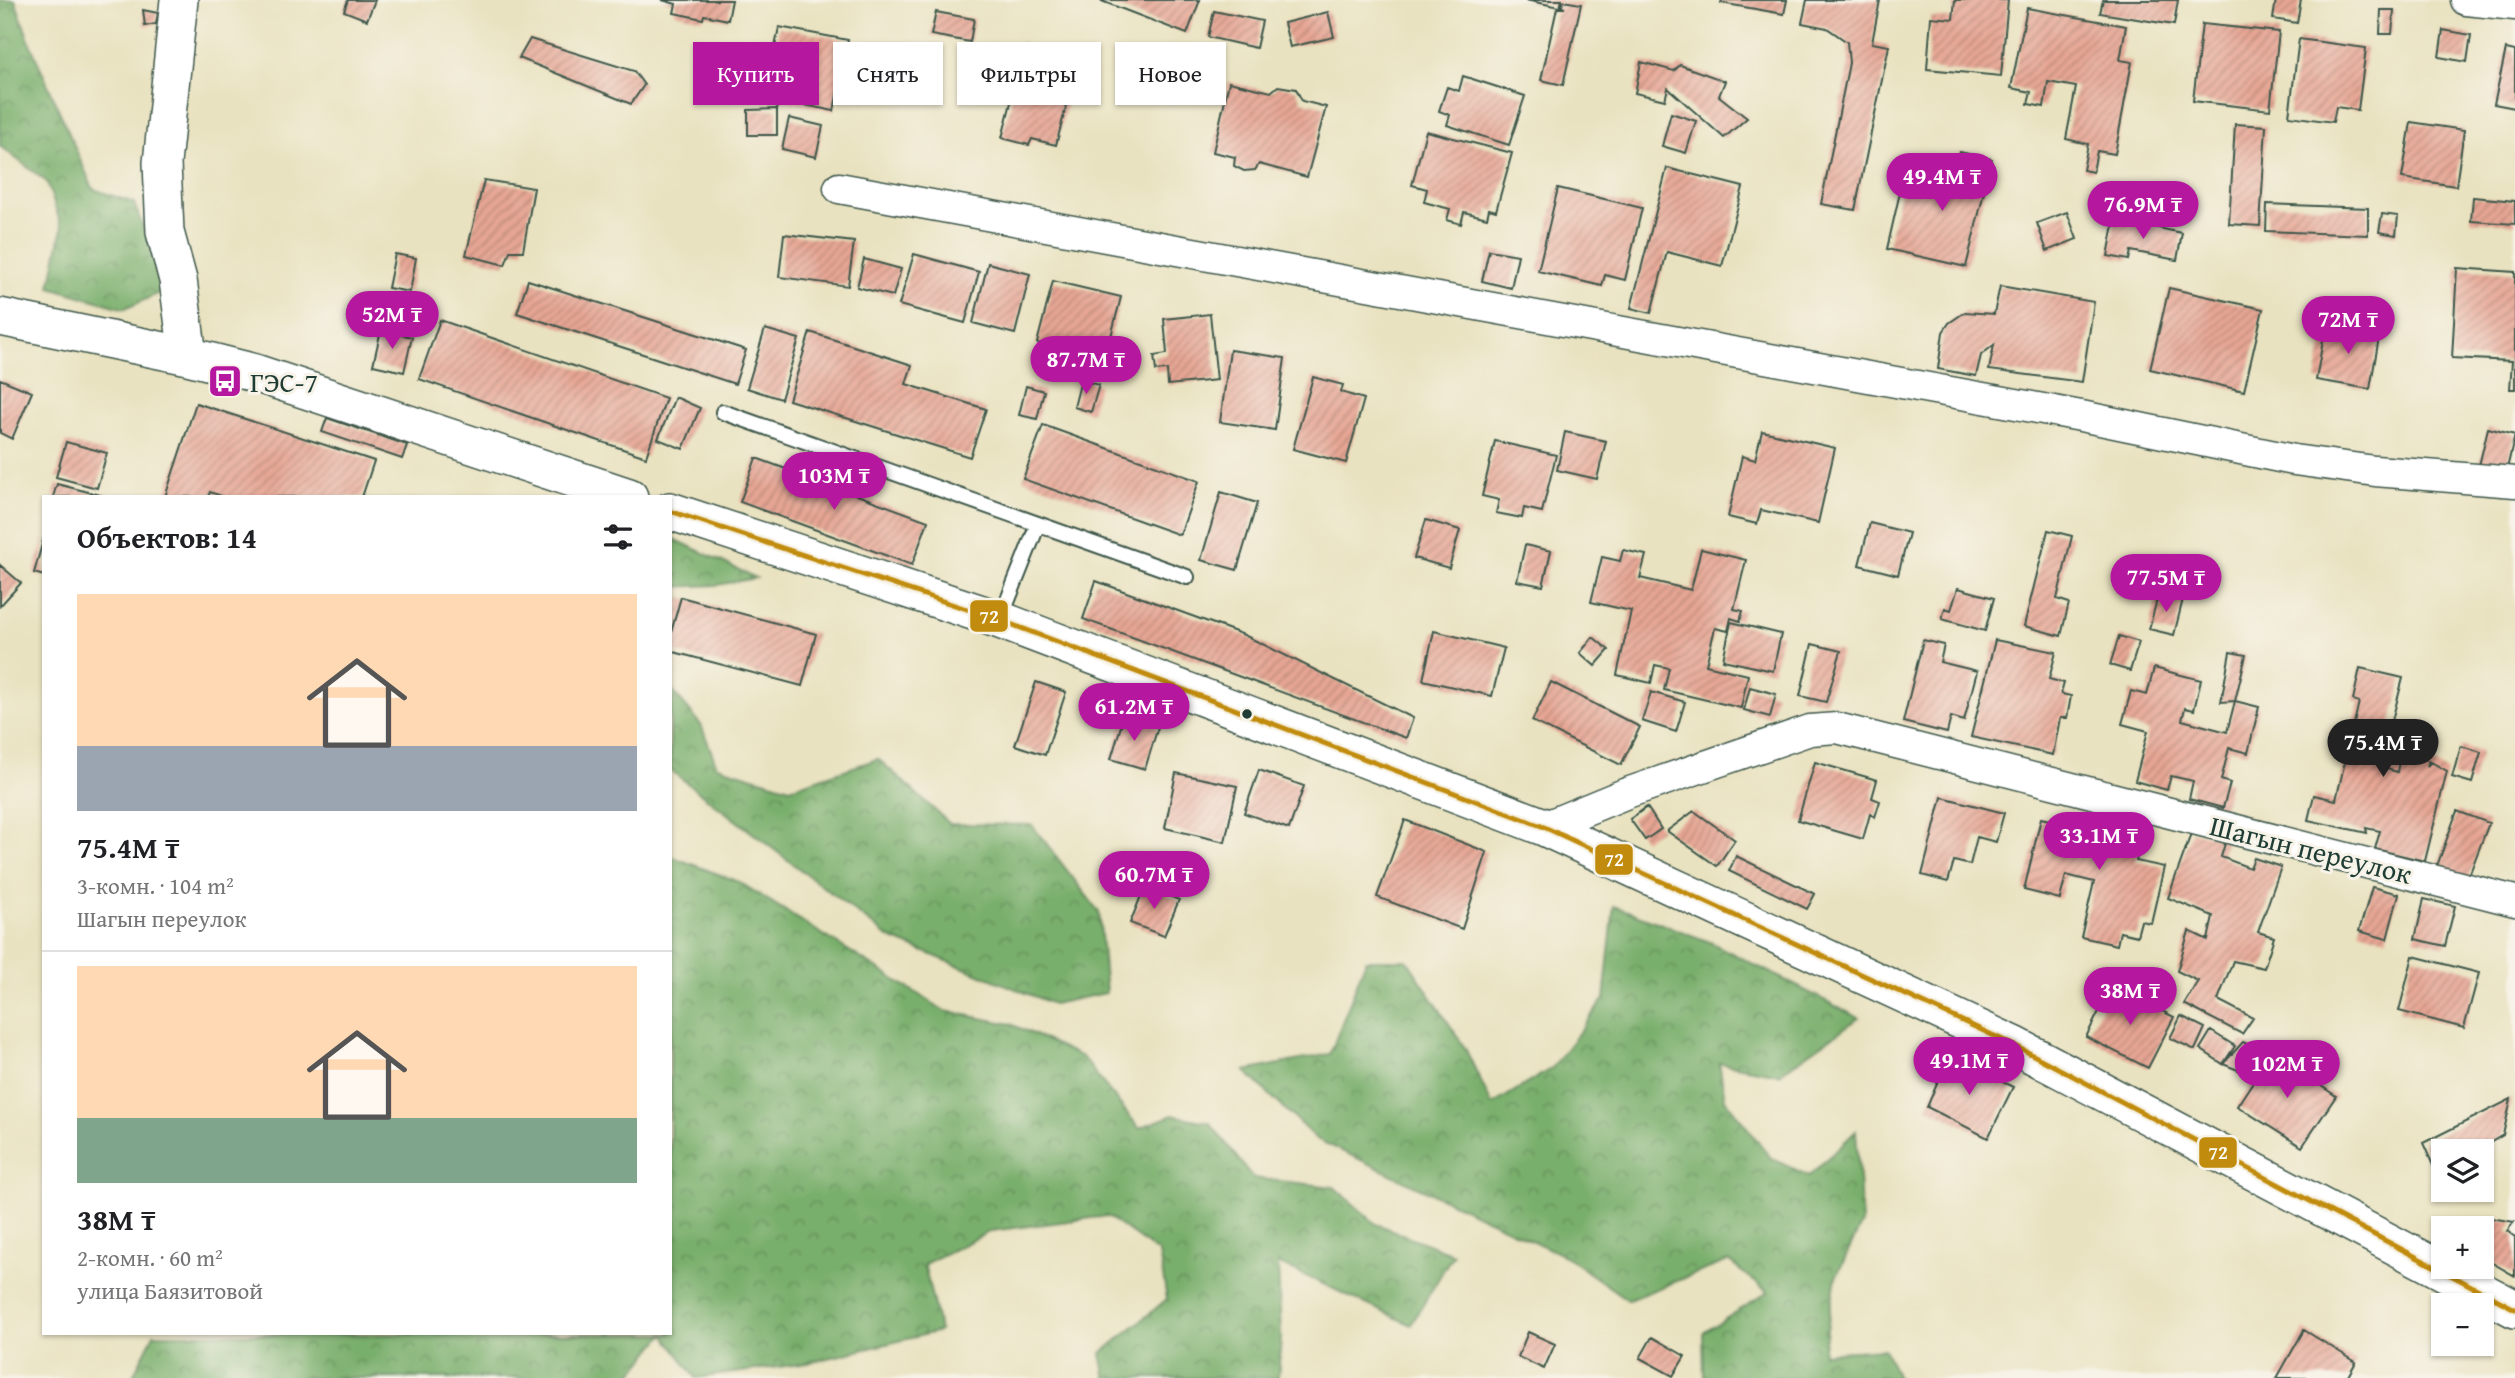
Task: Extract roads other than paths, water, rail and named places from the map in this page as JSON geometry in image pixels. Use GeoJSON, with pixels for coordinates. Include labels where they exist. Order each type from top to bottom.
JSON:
{"type":"FeatureCollection","features":[{"type":"Feature","properties":{"kind":"street"},"geometry":{"type":"LineString","coordinates":[[179,0],[163,177],[165,232],[178,280],[188,356]]}},
{"type":"Feature","properties":{"kind":"street"},"geometry":{"type":"LineString","coordinates":[[2466,0],[2515,5]]}},
{"type":"Feature","properties":{"kind":"street"},"geometry":{"type":"LineString","coordinates":[[839,188],[2081,415],[2294,460],[2375,471],[2515,482]]}},
{"type":"Feature","properties":{"kind":"street"},"geometry":{"type":"LineString","coordinates":[[0,317],[256,373],[623,495]]}},
{"type":"Feature","properties":{"kind":"street"},"geometry":{"type":"LineString","coordinates":[[672,512],[1000,620],[1544,827],[2016,1046],[2515,1309]]}},
{"type":"Feature","properties":{"kind":"street","name":"Шагын переулок"},"geometry":{"type":"LineString","coordinates":[[1544,827],[1627,793],[1810,730],[1837,728],[2515,901]]}},
{"type":"Feature","properties":{"kind":"lane"},"geometry":{"type":"LineString","coordinates":[[723,412],[1187,577]]}},
{"type":"Feature","properties":{"kind":"lane"},"geometry":{"type":"LineString","coordinates":[[1000,620],[1038,524]]}},
{"type":"Feature","properties":{"kind":"place","name":"ГЭС-7"},"geometry":{"type":"Point","coordinates":[225,381]}}]}
